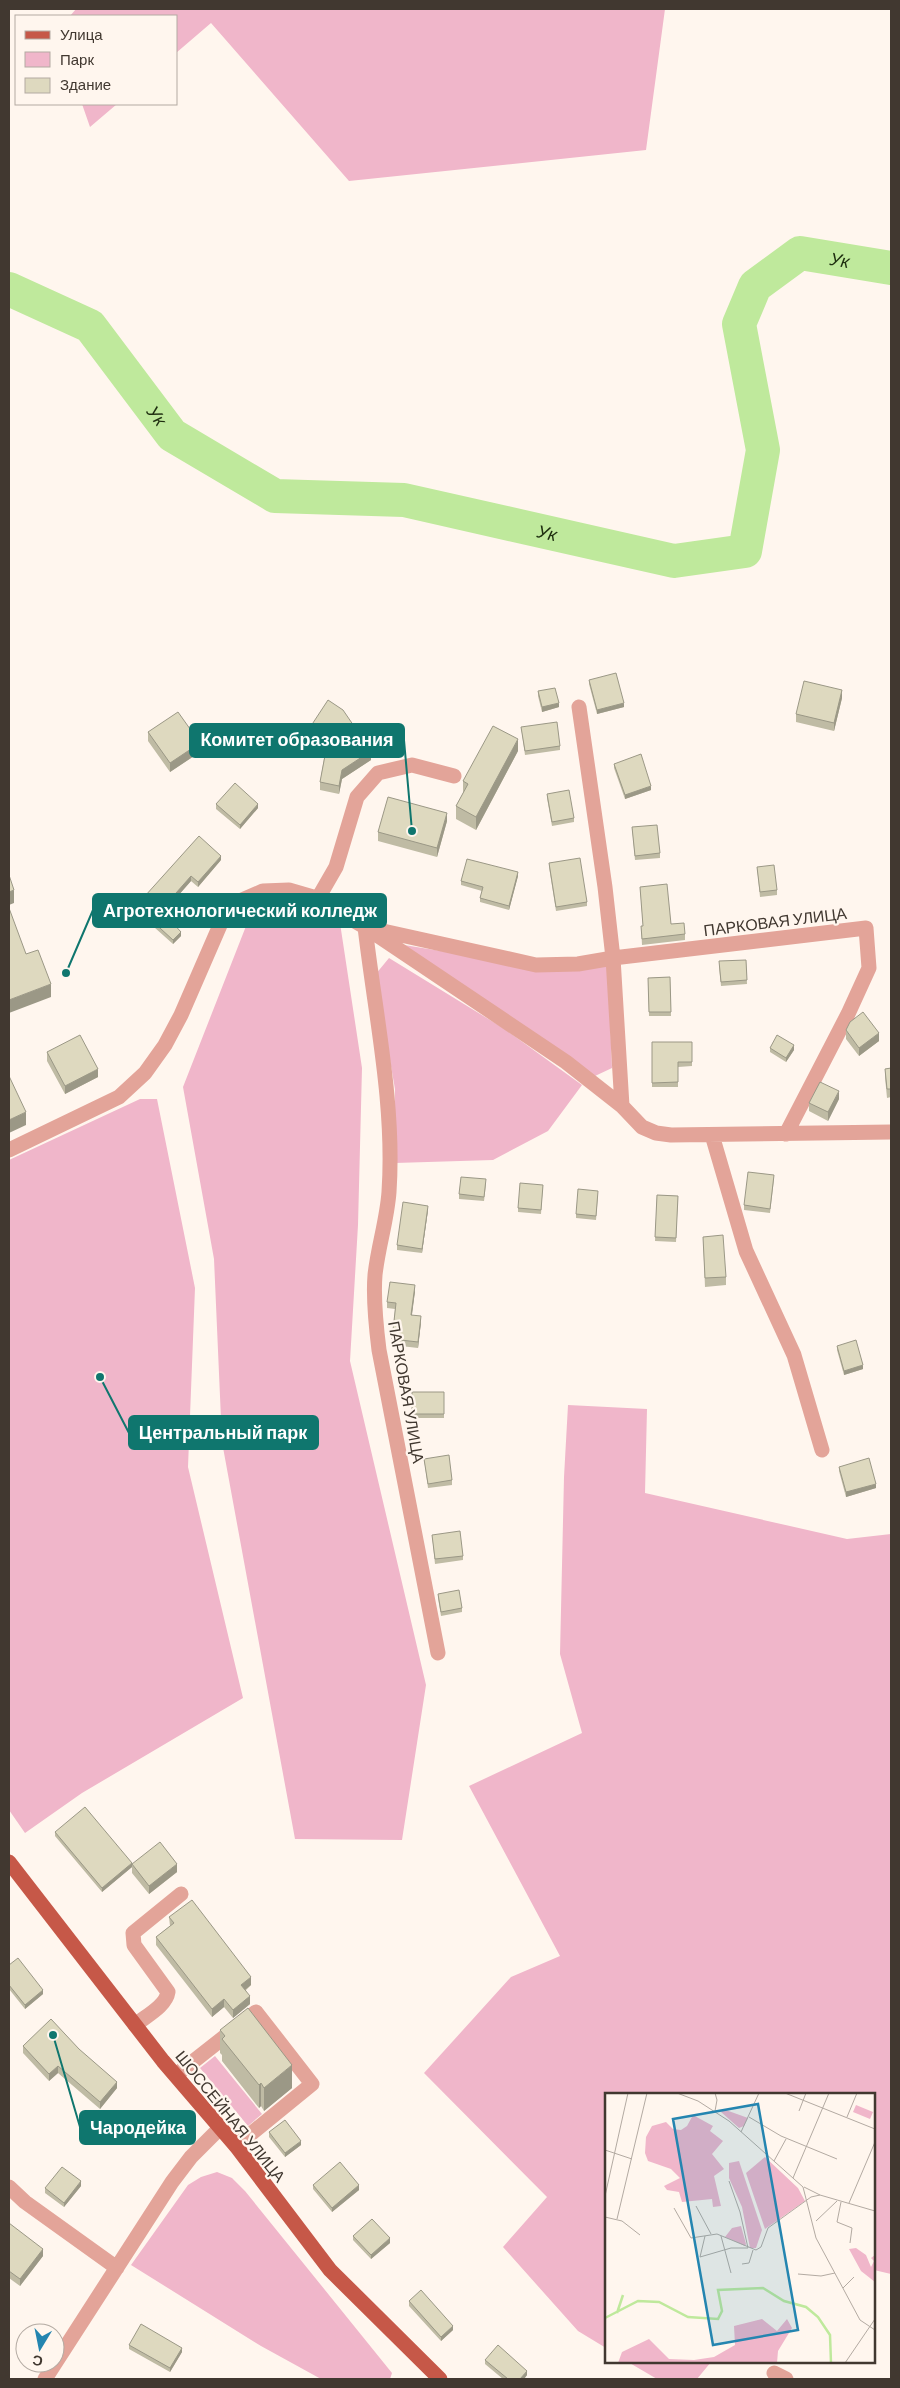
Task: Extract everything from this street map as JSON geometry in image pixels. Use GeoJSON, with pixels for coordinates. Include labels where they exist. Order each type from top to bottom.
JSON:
{"type":"FeatureCollection","features":[{"type":"Feature","properties":{"kind":"main road","name":"ШОССЕЙНАЯ УЛИЦА"},"geometry":{"type":"LineString","coordinates":[[9,1862],[135,2025],[236,2146],[330,2270],[440,2379]]}},
{"type":"Feature","properties":{"kind":"street"},"geometry":{"type":"LineString","coordinates":[[579,706],[605,887],[613,958],[622,1106]]}},
{"type":"Feature","properties":{"kind":"street"},"geometry":{"type":"LineString","coordinates":[[318,900],[336,867],[357,797],[378,773],[412,765],[454,776]]}},
{"type":"Feature","properties":{"kind":"street","name":"ПАРКОВАЯ УЛИЦА"},"geometry":{"type":"LineString","coordinates":[[9,1150],[119,1097],[146,1073],[165,1045],[181,1015],[224,916],[240,901],[263,891],[289,890],[318,900],[365,927],[566,1062],[622,1106],[642,1128],[672,1136],[891,1132]]}},
{"type":"Feature","properties":{"kind":"street","name":"ПАРКОВАЯ УЛИЦА"},"geometry":{"type":"LineString","coordinates":[[365,927],[536,965],[578,964],[613,958],[866,928],[869,968],[848,1014],[786,1134]]}},
{"type":"Feature","properties":{"kind":"street","name":"ПАРКОВАЯ УЛИЦА"},"geometry":{"type":"LineString","coordinates":[[365,927],[382,1056],[389,1138],[389,1193],[375,1276],[376,1324],[379,1350],[438,1653]]}},
{"type":"Feature","properties":{"kind":"street"},"geometry":{"type":"LineString","coordinates":[[712,1135],[746,1251],[794,1355],[822,1450]]}},
{"type":"Feature","properties":{"kind":"street"},"geometry":{"type":"LineString","coordinates":[[135,2025],[163,2003],[167,1998],[168,1992],[134,1945],[133,1933],[181,1894]]}},
{"type":"Feature","properties":{"kind":"street"},"geometry":{"type":"LineString","coordinates":[[176,2075],[256,2012],[312,2084],[236,2146]]}},
{"type":"Feature","properties":{"kind":"street"},"geometry":{"type":"LineString","coordinates":[[45,2379],[172,2182],[191,2158],[220,2128]]}},
{"type":"Feature","properties":{"kind":"street"},"geometry":{"type":"LineString","coordinates":[[9,2187],[25,2202],[118,2268]]}},
{"type":"Feature","properties":{"kind":"green space"},"geometry":{"type":"Polygon","coordinates":[[[76,9],[665,9],[646,150],[349,181],[211,23],[178,51],[178,15],[71,15],[76,9]]]}},
{"type":"Feature","properties":{"kind":"green space"},"geometry":{"type":"Polygon","coordinates":[[[82,105],[116,105],[90,127],[82,105]]]}},
{"type":"Feature","properties":{"kind":"green space"},"geometry":{"type":"Polygon","coordinates":[[[277,916],[340,923],[362,1068],[358,1225],[350,1361],[426,1685],[402,1840],[295,1839],[222,1442],[214,1259],[183,1087],[248,921],[277,916]]]}},
{"type":"Feature","properties":{"kind":"green space"},"geometry":{"type":"Polygon","coordinates":[[[404,945],[472,956],[608,966],[612,1068],[595,1076],[404,945]]]}},
{"type":"Feature","properties":{"kind":"green space"},"geometry":{"type":"Polygon","coordinates":[[[389,958],[503,1028],[582,1085],[548,1131],[493,1160],[395,1163],[395,1089],[375,975],[389,958]]]}},
{"type":"Feature","properties":{"kind":"green space"},"geometry":{"type":"Polygon","coordinates":[[[140,1099],[157,1099],[195,1288],[188,1467],[243,1698],[82,1793],[25,1833],[9,1810],[9,1160],[140,1099]]]}},
{"type":"Feature","properties":{"kind":"green space"},"geometry":{"type":"Polygon","coordinates":[[[568,1405],[647,1409],[645,1493],[847,1539],[891,1534],[891,2274],[875,2270],[875,2093],[605,2093],[605,2347],[578,2331],[503,2247],[547,2197],[424,2073],[511,1977],[560,1956],[469,1786],[582,1733],[560,1654],[564,1477],[568,1405]]]}},
{"type":"Feature","properties":{"kind":"green space"},"geometry":{"type":"Polygon","coordinates":[[[215,2056],[262,2114],[248,2126],[200,2068],[215,2056]]]}},
{"type":"Feature","properties":{"kind":"green space"},"geometry":{"type":"Polygon","coordinates":[[[217,2172],[232,2178],[245,2191],[392,2373],[390,2379],[321,2379],[261,2346],[131,2265],[188,2185],[201,2177],[217,2172]]]}},
{"type":"Feature","properties":{"kind":"green space"},"geometry":{"type":"Polygon","coordinates":[[[630,2363],[710,2363],[697,2379],[657,2379],[630,2363]]]}},
{"type":"Feature","properties":{"kind":"building"},"geometry":{"type":"Polygon","coordinates":[[[616,673],[624,703],[597,710],[589,680],[616,673]]]}},
{"type":"Feature","properties":{"kind":"building"},"geometry":{"type":"Polygon","coordinates":[[[804,681],[842,690],[834,723],[796,714],[804,681]]]}},
{"type":"Feature","properties":{"kind":"building"},"geometry":{"type":"Polygon","coordinates":[[[555,688],[559,703],[542,707],[538,691],[555,688]]]}},
{"type":"Feature","properties":{"kind":"building"},"geometry":{"type":"Polygon","coordinates":[[[328,700],[343,710],[371,751],[342,770],[339,786],[320,782],[327,745],[307,732],[328,700]]]}},
{"type":"Feature","properties":{"kind":"building"},"geometry":{"type":"Polygon","coordinates":[[[178,712],[200,743],[170,763],[148,732],[178,712]]]}},
{"type":"Feature","properties":{"kind":"building"},"geometry":{"type":"Polygon","coordinates":[[[557,722],[560,746],[525,751],[521,727],[557,722]]]}},
{"type":"Feature","properties":{"kind":"building"},"geometry":{"type":"Polygon","coordinates":[[[493,726],[518,739],[476,817],[456,806],[468,784],[463,781],[493,726]]]}},
{"type":"Feature","properties":{"kind":"building"},"geometry":{"type":"Polygon","coordinates":[[[641,754],[651,786],[625,795],[614,764],[641,754]]]}},
{"type":"Feature","properties":{"kind":"building"},"geometry":{"type":"Polygon","coordinates":[[[235,783],[258,804],[240,825],[216,804],[235,783]]]}},
{"type":"Feature","properties":{"kind":"building"},"geometry":{"type":"Polygon","coordinates":[[[569,790],[574,818],[552,822],[547,794],[569,790]]]}},
{"type":"Feature","properties":{"kind":"building"},"geometry":{"type":"Polygon","coordinates":[[[388,797],[447,813],[437,848],[378,832],[388,797]]]}},
{"type":"Feature","properties":{"kind":"building"},"geometry":{"type":"Polygon","coordinates":[[[657,825],[660,853],[635,856],[632,827],[657,825]]]}},
{"type":"Feature","properties":{"kind":"building"},"geometry":{"type":"Polygon","coordinates":[[[199,836],[221,856],[198,882],[191,876],[161,910],[181,932],[173,940],[136,906],[199,836]]]}},
{"type":"Feature","properties":{"kind":"building"},"geometry":{"type":"Polygon","coordinates":[[[580,858],[587,902],[556,907],[549,863],[580,858]]]}},
{"type":"Feature","properties":{"kind":"building"},"geometry":{"type":"Polygon","coordinates":[[[467,859],[518,872],[509,906],[480,898],[483,887],[461,881],[467,859]]]}},
{"type":"Feature","properties":{"kind":"building"},"geometry":{"type":"Polygon","coordinates":[[[774,865],[777,890],[760,892],[757,867],[774,865]]]}},
{"type":"Feature","properties":{"kind":"building"},"geometry":{"type":"Polygon","coordinates":[[[9,875],[14,890],[9,892],[9,875]]]}},
{"type":"Feature","properties":{"kind":"building"},"geometry":{"type":"Polygon","coordinates":[[[667,884],[671,924],[684,923],[685,934],[642,939],[640,887],[667,884]]]}},
{"type":"Feature","properties":{"kind":"building"},"geometry":{"type":"Polygon","coordinates":[[[9,908],[26,954],[38,950],[51,984],[9,1000],[9,908]]]}},
{"type":"Feature","properties":{"kind":"building"},"geometry":{"type":"Polygon","coordinates":[[[746,960],[747,980],[721,982],[719,961],[746,960]]]}},
{"type":"Feature","properties":{"kind":"building"},"geometry":{"type":"Polygon","coordinates":[[[670,977],[671,1012],[649,1012],[648,978],[670,977]]]}},
{"type":"Feature","properties":{"kind":"building"},"geometry":{"type":"Polygon","coordinates":[[[863,1012],[879,1033],[859,1048],[846,1030],[850,1022],[863,1012]]]}},
{"type":"Feature","properties":{"kind":"building"},"geometry":{"type":"Polygon","coordinates":[[[80,1035],[98,1069],[65,1086],[47,1052],[80,1035]]]}},
{"type":"Feature","properties":{"kind":"building"},"geometry":{"type":"Polygon","coordinates":[[[777,1035],[794,1045],[786,1058],[770,1048],[777,1035]]]}},
{"type":"Feature","properties":{"kind":"building"},"geometry":{"type":"Polygon","coordinates":[[[652,1042],[692,1042],[692,1062],[678,1062],[678,1082],[652,1083],[652,1042]]]}},
{"type":"Feature","properties":{"kind":"building"},"geometry":{"type":"Polygon","coordinates":[[[891,1068],[891,1089],[887,1089],[885,1069],[891,1068]]]}},
{"type":"Feature","properties":{"kind":"building"},"geometry":{"type":"Polygon","coordinates":[[[9,1076],[26,1112],[9,1120],[9,1076]]]}},
{"type":"Feature","properties":{"kind":"building"},"geometry":{"type":"Polygon","coordinates":[[[820,1082],[839,1091],[828,1112],[809,1103],[820,1082]]]}},
{"type":"Feature","properties":{"kind":"building"},"geometry":{"type":"Polygon","coordinates":[[[748,1172],[774,1175],[770,1209],[744,1205],[748,1172]]]}},
{"type":"Feature","properties":{"kind":"building"},"geometry":{"type":"Polygon","coordinates":[[[461,1177],[486,1179],[484,1197],[459,1194],[461,1177]]]}},
{"type":"Feature","properties":{"kind":"building"},"geometry":{"type":"Polygon","coordinates":[[[520,1183],[543,1185],[541,1210],[518,1208],[520,1183]]]}},
{"type":"Feature","properties":{"kind":"building"},"geometry":{"type":"Polygon","coordinates":[[[578,1189],[598,1191],[596,1216],[576,1214],[578,1189]]]}},
{"type":"Feature","properties":{"kind":"building"},"geometry":{"type":"Polygon","coordinates":[[[657,1195],[678,1196],[676,1238],[655,1237],[657,1195]]]}},
{"type":"Feature","properties":{"kind":"building"},"geometry":{"type":"Polygon","coordinates":[[[403,1202],[428,1206],[422,1249],[397,1245],[403,1202]]]}},
{"type":"Feature","properties":{"kind":"building"},"geometry":{"type":"Polygon","coordinates":[[[723,1235],[726,1277],[705,1278],[703,1237],[723,1235]]]}},
{"type":"Feature","properties":{"kind":"building"},"geometry":{"type":"Polygon","coordinates":[[[390,1282],[415,1285],[411,1315],[421,1316],[418,1342],[392,1339],[396,1303],[387,1302],[390,1282]]]}},
{"type":"Feature","properties":{"kind":"building"},"geometry":{"type":"Polygon","coordinates":[[[856,1340],[863,1365],[844,1371],[837,1346],[856,1340]]]}},
{"type":"Feature","properties":{"kind":"building"},"geometry":{"type":"Polygon","coordinates":[[[412,1392],[444,1392],[444,1414],[412,1414],[412,1392]]]}},
{"type":"Feature","properties":{"kind":"building"},"geometry":{"type":"Polygon","coordinates":[[[449,1455],[452,1480],[428,1484],[424,1459],[449,1455]]]}},
{"type":"Feature","properties":{"kind":"building"},"geometry":{"type":"Polygon","coordinates":[[[869,1458],[876,1484],[846,1492],[839,1467],[869,1458]]]}},
{"type":"Feature","properties":{"kind":"building"},"geometry":{"type":"Polygon","coordinates":[[[460,1531],[463,1556],[435,1559],[432,1535],[460,1531]]]}},
{"type":"Feature","properties":{"kind":"building"},"geometry":{"type":"Polygon","coordinates":[[[459,1590],[462,1608],[441,1612],[438,1594],[459,1590]]]}},
{"type":"Feature","properties":{"kind":"building"},"geometry":{"type":"Polygon","coordinates":[[[85,1807],[132,1863],[102,1888],[55,1832],[85,1807]]]}},
{"type":"Feature","properties":{"kind":"building"},"geometry":{"type":"Polygon","coordinates":[[[160,1842],[177,1864],[149,1886],[132,1864],[160,1842]]]}},
{"type":"Feature","properties":{"kind":"building"},"geometry":{"type":"Polygon","coordinates":[[[192,1900],[251,1977],[241,1985],[250,1996],[233,2010],[224,1999],[212,2009],[156,1937],[174,1923],[169,1917],[192,1900]]]}},
{"type":"Feature","properties":{"kind":"building"},"geometry":{"type":"Polygon","coordinates":[[[18,1958],[43,1990],[25,2005],[9,1985],[9,1965],[18,1958]]]}},
{"type":"Feature","properties":{"kind":"building"},"geometry":{"type":"Polygon","coordinates":[[[248,2008],[292,2065],[264,2088],[261,2083],[259,2085],[222,2039],[225,2036],[220,2030],[248,2008]]]}},
{"type":"Feature","properties":{"kind":"building"},"geometry":{"type":"Polygon","coordinates":[[[51,2019],[79,2049],[117,2082],[100,2102],[58,2066],[49,2074],[23,2046],[51,2019]]]}},
{"type":"Feature","properties":{"kind":"building"},"geometry":{"type":"Polygon","coordinates":[[[285,2120],[301,2141],[285,2153],[269,2132],[285,2120]]]}},
{"type":"Feature","properties":{"kind":"building"},"geometry":{"type":"Polygon","coordinates":[[[340,2162],[359,2185],[332,2208],[313,2185],[340,2162]]]}},
{"type":"Feature","properties":{"kind":"building"},"geometry":{"type":"Polygon","coordinates":[[[62,2167],[81,2181],[64,2203],[45,2188],[62,2167]]]}},
{"type":"Feature","properties":{"kind":"building"},"geometry":{"type":"Polygon","coordinates":[[[372,2219],[390,2238],[371,2255],[353,2236],[372,2219]]]}},
{"type":"Feature","properties":{"kind":"building"},"geometry":{"type":"Polygon","coordinates":[[[9,2223],[43,2249],[20,2279],[9,2271],[9,2223]]]}},
{"type":"Feature","properties":{"kind":"building"},"geometry":{"type":"Polygon","coordinates":[[[421,2290],[453,2326],[441,2337],[409,2301],[421,2290]]]}},
{"type":"Feature","properties":{"kind":"building"},"geometry":{"type":"Polygon","coordinates":[[[141,2324],[182,2348],[170,2368],[129,2345],[141,2324]]]}},
{"type":"Feature","properties":{"kind":"building"},"geometry":{"type":"Polygon","coordinates":[[[498,2345],[527,2371],[520,2379],[508,2379],[485,2360],[498,2345]]]}},
{"type":"Feature","properties":{"kind":"waterway","name":"Ук"},"geometry":{"type":"LineString","coordinates":[[9,289],[90,326],[172,435],[275,496],[404,500],[674,561],[745,551],[763,450],[739,324],[755,286],[800,253],[891,268]]}},
{"type":"Feature","properties":{"kind":"place","name":"Комитет образования"},"geometry":{"type":"Point","coordinates":[412,831]}},
{"type":"Feature","properties":{"kind":"place","name":"Агротехнологический колледж"},"geometry":{"type":"Point","coordinates":[66,973]}},
{"type":"Feature","properties":{"kind":"place","name":"Центральный парк"},"geometry":{"type":"Point","coordinates":[100,1377]}},
{"type":"Feature","properties":{"kind":"place","name":"Чародейка"},"geometry":{"type":"Point","coordinates":[53,2035]}}]}
